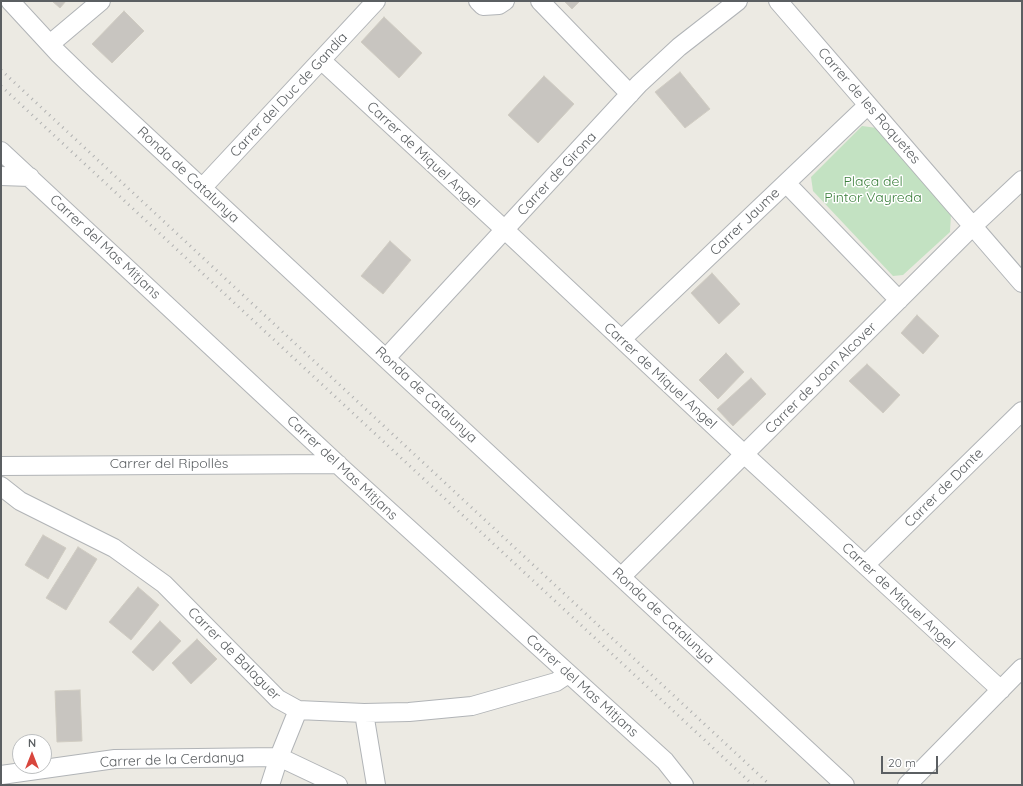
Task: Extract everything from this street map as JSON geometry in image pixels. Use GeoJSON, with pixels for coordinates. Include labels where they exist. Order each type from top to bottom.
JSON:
{"type":"FeatureCollection","features":[{"type":"Feature","properties":{"kind":"street","name":"Ronda de Catalunya"},"geometry":{"type":"LineString","coordinates":[[10,1],[88,82],[846,785]]}},
{"type":"Feature","properties":{"kind":"street"},"geometry":{"type":"LineString","coordinates":[[50,44],[101,1]]}},
{"type":"Feature","properties":{"kind":"street","name":"Carrer del Duc de Gandía"},"geometry":{"type":"LineString","coordinates":[[202,188],[376,1]]}},
{"type":"Feature","properties":{"kind":"street"},"geometry":{"type":"LineString","coordinates":[[478,1],[483,6],[500,5],[505,1]]}},
{"type":"Feature","properties":{"kind":"street"},"geometry":{"type":"LineString","coordinates":[[540,1],[630,94]]}},
{"type":"Feature","properties":{"kind":"street","name":"Carrer de Girona"},"geometry":{"type":"LineString","coordinates":[[386,358],[630,94],[679,47],[738,1]]}},
{"type":"Feature","properties":{"kind":"street","name":"Carrer de les Roquetes"},"geometry":{"type":"LineString","coordinates":[[778,1],[1022,282]]}},
{"type":"Feature","properties":{"kind":"street","name":"Carrer de Miquel Angel"},"geometry":{"type":"LineString","coordinates":[[321,60],[744,454],[1001,690]]}},
{"type":"Feature","properties":{"kind":"street","name":"Carrer Jaume"},"geometry":{"type":"LineString","coordinates":[[622,339],[868,105]]}},
{"type":"Feature","properties":{"kind":"street","name":"Carrer del Mas Mitjans"},"geometry":{"type":"LineString","coordinates":[[1,150],[338,464],[665,761],[684,785]]}},
{"type":"Feature","properties":{"kind":"street"},"geometry":{"type":"LineString","coordinates":[[1,176],[30,177]]}},
{"type":"Feature","properties":{"kind":"street","name":"Carrer de Joan Alcover"},"geometry":{"type":"LineString","coordinates":[[621,577],[973,226],[1022,180]]}},
{"type":"Feature","properties":{"kind":"street"},"geometry":{"type":"LineString","coordinates":[[786,183],[899,300]]}},
{"type":"Feature","properties":{"kind":"street","name":"Carrer de Dante"},"geometry":{"type":"LineString","coordinates":[[865,565],[1022,411]]}},
{"type":"Feature","properties":{"kind":"street","name":"Carrer del Ripollès"},"geometry":{"type":"LineString","coordinates":[[1,466],[338,464]]}},
{"type":"Feature","properties":{"kind":"street","name":"Carrer de Balaguer"},"geometry":{"type":"LineString","coordinates":[[1,486],[20,501],[114,548],[164,584],[278,699],[298,710],[364,714],[409,712],[472,706],[556,682],[568,674]]}},
{"type":"Feature","properties":{"kind":"street"},"geometry":{"type":"LineString","coordinates":[[907,785],[1022,668]]}},
{"type":"Feature","properties":{"kind":"street"},"geometry":{"type":"LineString","coordinates":[[270,785],[279,757],[298,710]]}},
{"type":"Feature","properties":{"kind":"street"},"geometry":{"type":"LineString","coordinates":[[364,714],[376,785]]}},
{"type":"Feature","properties":{"kind":"street","name":"Carrer de la Cerdanya"},"geometry":{"type":"LineString","coordinates":[[1,775],[115,759],[279,757],[338,785]]}},
{"type":"Feature","properties":{"kind":"green space","name":"Plaça del Pintor Vayreda"},"geometry":{"type":"Polygon","coordinates":[[[862,126],[877,128],[951,214],[950,232],[903,275],[893,276],[813,191],[811,177],[862,126]]]}},
{"type":"Feature","properties":{"kind":"building"},"geometry":{"type":"Polygon","coordinates":[[[52,1],[66,1],[60,8],[52,1]]]}},
{"type":"Feature","properties":{"kind":"building"},"geometry":{"type":"Polygon","coordinates":[[[564,1],[580,1],[572,9],[564,1]]]}},
{"type":"Feature","properties":{"kind":"building"},"geometry":{"type":"Polygon","coordinates":[[[124,11],[144,31],[112,63],[92,44],[124,11]]]}},
{"type":"Feature","properties":{"kind":"building"},"geometry":{"type":"Polygon","coordinates":[[[384,17],[422,53],[399,78],[361,42],[384,17]]]}},
{"type":"Feature","properties":{"kind":"building"},"geometry":{"type":"Polygon","coordinates":[[[680,72],[710,109],[685,128],[655,92],[680,72]]]}},
{"type":"Feature","properties":{"kind":"building"},"geometry":{"type":"Polygon","coordinates":[[[544,76],[574,104],[538,143],[508,115],[544,76]]]}},
{"type":"Feature","properties":{"kind":"building"},"geometry":{"type":"Polygon","coordinates":[[[390,241],[411,260],[383,294],[361,276],[390,241]]]}},
{"type":"Feature","properties":{"kind":"building"},"geometry":{"type":"Polygon","coordinates":[[[712,273],[740,304],[719,324],[691,293],[712,273]]]}},
{"type":"Feature","properties":{"kind":"building"},"geometry":{"type":"Polygon","coordinates":[[[917,315],[939,336],[923,354],[901,333],[917,315]]]}},
{"type":"Feature","properties":{"kind":"building"},"geometry":{"type":"Polygon","coordinates":[[[726,353],[744,372],[718,399],[699,380],[726,353]]]}},
{"type":"Feature","properties":{"kind":"building"},"geometry":{"type":"Polygon","coordinates":[[[867,364],[900,395],[883,413],[849,381],[867,364]]]}},
{"type":"Feature","properties":{"kind":"building"},"geometry":{"type":"Polygon","coordinates":[[[751,378],[766,394],[733,426],[717,409],[751,378]]]}},
{"type":"Feature","properties":{"kind":"building"},"geometry":{"type":"Polygon","coordinates":[[[43,535],[66,548],[48,579],[25,565],[43,535]]]}},
{"type":"Feature","properties":{"kind":"building"},"geometry":{"type":"Polygon","coordinates":[[[78,547],[97,559],[66,610],[46,598],[78,547]]]}},
{"type":"Feature","properties":{"kind":"building"},"geometry":{"type":"Polygon","coordinates":[[[138,587],[159,605],[131,640],[109,622],[138,587]]]}},
{"type":"Feature","properties":{"kind":"building"},"geometry":{"type":"Polygon","coordinates":[[[160,621],[181,641],[153,671],[132,652],[160,621]]]}},
{"type":"Feature","properties":{"kind":"building"},"geometry":{"type":"Polygon","coordinates":[[[197,639],[217,659],[191,684],[172,663],[197,639]]]}},
{"type":"Feature","properties":{"kind":"building"},"geometry":{"type":"Polygon","coordinates":[[[80,690],[82,741],[57,742],[55,691],[80,690]]]}},
{"type":"Feature","properties":{"kind":"railway"},"geometry":{"type":"LineString","coordinates":[[1,70],[770,785]]}},
{"type":"Feature","properties":{"kind":"railway"},"geometry":{"type":"LineString","coordinates":[[1,86],[753,785]]}}]}
